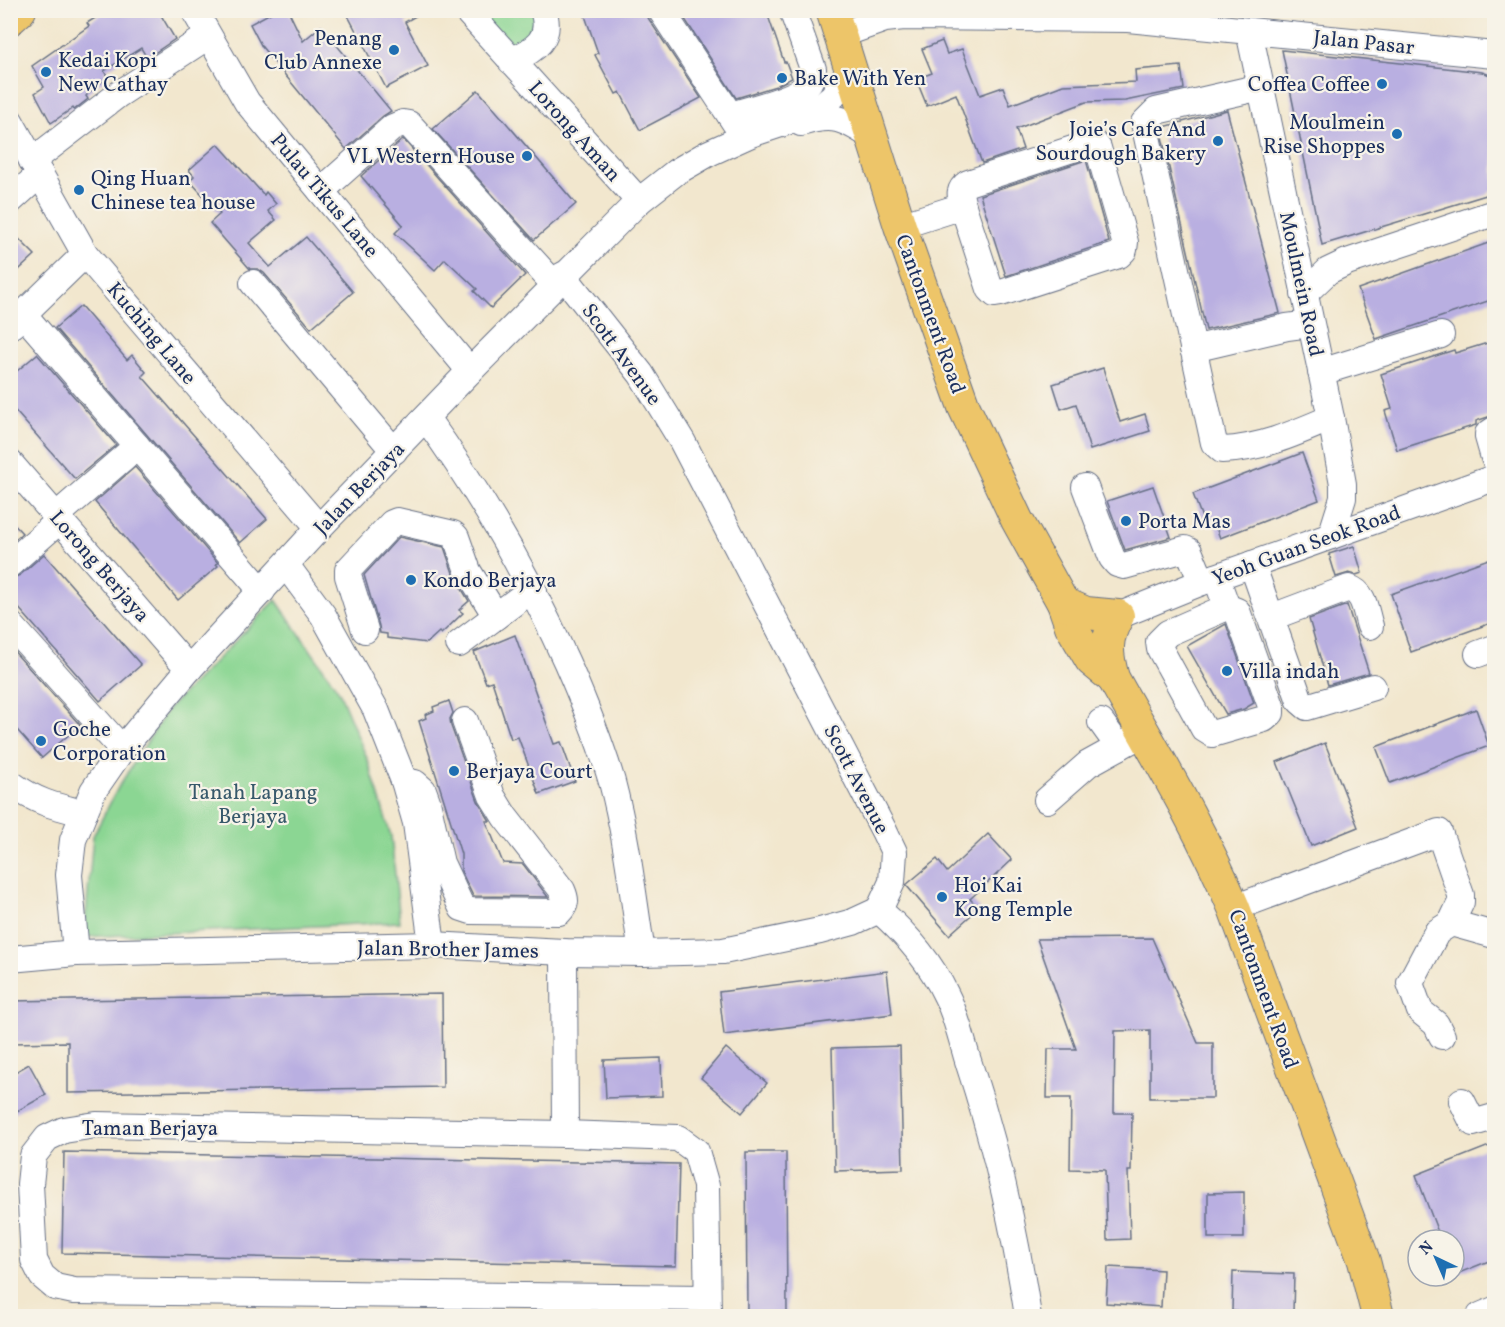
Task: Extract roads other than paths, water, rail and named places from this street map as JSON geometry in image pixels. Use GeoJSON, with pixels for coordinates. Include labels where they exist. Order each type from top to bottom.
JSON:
{"type":"FeatureCollection","features":[{"type":"Feature","properties":{"kind":"main road"},"geometry":{"type":"LineString","coordinates":[[10,20],[20,10]]}},
{"type":"Feature","properties":{"kind":"main road","name":"Cantonment Road"},"geometry":{"type":"LineString","coordinates":[[836,22],[900,226],[964,407],[1017,520],[1063,603],[1071,626],[1091,660],[1113,678]]}},
{"type":"Feature","properties":{"kind":"main road"},"geometry":{"type":"LineString","coordinates":[[1063,603],[1086,613],[1118,616]]}},
{"type":"Feature","properties":{"kind":"main road","name":"Cantonment Road"},"geometry":{"type":"LineString","coordinates":[[1118,616],[1110,629],[1107,641],[1113,678],[1131,740],[1202,839],[1234,908],[1364,1261],[1378,1317]]}},
{"type":"Feature","properties":{"kind":"street","name":"Pulau Tikus Lane"},"geometry":{"type":"LineString","coordinates":[[194,10],[247,102],[470,370]]}},
{"type":"Feature","properties":{"kind":"street","name":"Lorong Aman"},"geometry":{"type":"LineString","coordinates":[[466,10],[639,201]]}},
{"type":"Feature","properties":{"kind":"street","name":"Lorong Aman"},"geometry":{"type":"LineString","coordinates":[[511,61],[529,53],[542,41],[547,23],[543,10]]}},
{"type":"Feature","properties":{"kind":"street"},"geometry":{"type":"LineString","coordinates":[[661,10],[743,138]]}},
{"type":"Feature","properties":{"kind":"street"},"geometry":{"type":"LineString","coordinates":[[730,115],[795,95],[805,88],[812,78],[813,69],[792,10]]}},
{"type":"Feature","properties":{"kind":"street","name":"Jalan Pasar"},"geometry":{"type":"LineString","coordinates":[[836,22],[904,17],[1128,15],[1213,19],[1249,31],[1494,55]]}},
{"type":"Feature","properties":{"kind":"street","name":"Moulmein Road"},"geometry":{"type":"LineString","coordinates":[[1249,31],[1343,484],[1343,498],[1331,536]]}},
{"type":"Feature","properties":{"kind":"street"},"geometry":{"type":"LineString","coordinates":[[10,201],[36,168],[119,94],[208,36]]}},
{"type":"Feature","properties":{"kind":"street","name":"Jalan Berjaya"},"geometry":{"type":"LineString","coordinates":[[76,953],[69,875],[73,840],[93,791],[122,750],[189,669],[319,528],[470,370],[639,201],[676,172],[709,153],[787,122],[797,114],[821,106],[833,96],[850,69]]}},
{"type":"Feature","properties":{"kind":"street"},"geometry":{"type":"LineString","coordinates":[[1261,87],[1156,111],[1144,123],[1214,443],[1222,450],[1241,450],[1292,434],[1331,418]]}},
{"type":"Feature","properties":{"kind":"street","name":"Jalan Berjaya"},"geometry":{"type":"LineString","coordinates":[[787,122],[798,123],[821,117],[839,119],[853,124],[871,136]]}},
{"type":"Feature","properties":{"kind":"street","name":"Kuching Lane"},"geometry":{"type":"LineString","coordinates":[[10,121],[85,254],[319,528]]}},
{"type":"Feature","properties":{"kind":"street","name":"Scott Avenue"},"geometry":{"type":"LineString","coordinates":[[321,191],[393,127],[398,124],[409,124],[558,280],[634,365],[676,432],[894,852],[892,882],[879,910]]}},
{"type":"Feature","properties":{"kind":"street"},"geometry":{"type":"LineString","coordinates":[[1091,143],[1095,144],[1125,242],[1124,250],[1119,255],[995,294],[990,289],[963,206],[960,193],[962,187],[968,183],[1091,143]]}},
{"type":"Feature","properties":{"kind":"street"},"geometry":{"type":"LineString","coordinates":[[900,226],[963,206]]}},
{"type":"Feature","properties":{"kind":"street"},"geometry":{"type":"LineString","coordinates":[[1304,294],[1328,271],[1347,262],[1494,213]]}},
{"type":"Feature","properties":{"kind":"street"},"geometry":{"type":"LineString","coordinates":[[1294,247],[1312,263],[1347,262]]}},
{"type":"Feature","properties":{"kind":"street"},"geometry":{"type":"LineString","coordinates":[[85,254],[17,320],[137,446],[262,591]]}},
{"type":"Feature","properties":{"kind":"street"},"geometry":{"type":"LineString","coordinates":[[253,283],[394,451]]}},
{"type":"Feature","properties":{"kind":"street"},"geometry":{"type":"LineString","coordinates":[[1193,349],[1287,327],[1310,324]]}},
{"type":"Feature","properties":{"kind":"street"},"geometry":{"type":"LineString","coordinates":[[1321,372],[1441,335]]}},
{"type":"Feature","properties":{"kind":"street"},"geometry":{"type":"LineString","coordinates":[[426,418],[467,476],[504,535],[534,591],[600,743],[621,822],[642,953]]}},
{"type":"Feature","properties":{"kind":"street"},"geometry":{"type":"LineString","coordinates":[[1494,430],[1488,434],[1488,437],[1494,458]]}},
{"type":"Feature","properties":{"kind":"street"},"geometry":{"type":"LineString","coordinates":[[10,564],[137,446]]}},
{"type":"Feature","properties":{"kind":"street","name":"Lorong Berjaya"},"geometry":{"type":"LineString","coordinates":[[10,463],[189,669]]}},
{"type":"Feature","properties":{"kind":"street","name":"Yeoh Guan Seok Road"},"geometry":{"type":"LineString","coordinates":[[1118,616],[1252,564],[1494,478]]}},
{"type":"Feature","properties":{"kind":"street"},"geometry":{"type":"LineString","coordinates":[[1085,487],[1112,558],[1117,564],[1124,566],[1185,549],[1190,551],[1227,607],[1237,611],[1272,706],[1271,713],[1264,719],[1212,734],[1204,729],[1160,649],[1159,642],[1168,633],[1227,607]]}},
{"type":"Feature","properties":{"kind":"street"},"geometry":{"type":"LineString","coordinates":[[364,630],[348,570],[392,523],[397,521],[453,534],[468,571],[496,616]]}},
{"type":"Feature","properties":{"kind":"street"},"geometry":{"type":"LineString","coordinates":[[1252,564],[1300,701],[1307,707],[1373,687]]}},
{"type":"Feature","properties":{"kind":"street"},"geometry":{"type":"LineString","coordinates":[[286,565],[323,615],[376,710],[404,781],[416,823],[432,945]]}},
{"type":"Feature","properties":{"kind":"street"},"geometry":{"type":"LineString","coordinates":[[1272,617],[1349,588],[1357,591],[1361,597],[1370,626]]}},
{"type":"Feature","properties":{"kind":"street"},"geometry":{"type":"LineString","coordinates":[[459,644],[519,599],[534,591]]}},
{"type":"Feature","properties":{"kind":"street"},"geometry":{"type":"LineString","coordinates":[[10,624],[122,750]]}},
{"type":"Feature","properties":{"kind":"street"},"geometry":{"type":"LineString","coordinates":[[404,781],[415,783],[423,790],[441,863],[462,908],[471,911],[559,912],[564,907],[566,899],[562,890],[505,818],[492,796],[465,721]]}},
{"type":"Feature","properties":{"kind":"street"},"geometry":{"type":"LineString","coordinates":[[1047,800],[1088,764],[1131,740],[1101,722]]}},
{"type":"Feature","properties":{"kind":"street"},"geometry":{"type":"LineString","coordinates":[[10,783],[40,802],[84,813]]}},
{"type":"Feature","properties":{"kind":"street"},"geometry":{"type":"LineString","coordinates":[[1234,908],[1439,832],[1461,895],[1461,902],[1451,923],[1437,932],[1410,983],[1420,1011],[1436,1024],[1442,1036]]}},
{"type":"Feature","properties":{"kind":"street"},"geometry":{"type":"LineString","coordinates":[[879,910],[896,925],[919,952],[947,996],[986,1116],[1006,1195],[1028,1317]]}},
{"type":"Feature","properties":{"kind":"street","name":"Jalan Brother James"},"geometry":{"type":"LineString","coordinates":[[10,959],[76,953],[432,945],[564,952],[723,951],[779,941],[853,922],[879,910]]}},
{"type":"Feature","properties":{"kind":"street"},"geometry":{"type":"LineString","coordinates":[[1451,923],[1494,935]]}},
{"type":"Feature","properties":{"kind":"street"},"geometry":{"type":"LineString","coordinates":[[564,952],[565,1134]]}},
{"type":"Feature","properties":{"kind":"street"},"geometry":{"type":"LineString","coordinates":[[1462,1101],[1473,1123],[1494,1117]]}},
{"type":"Feature","properties":{"kind":"street","name":"Taman Berjaya"},"geometry":{"type":"LineString","coordinates":[[96,1125],[678,1138],[696,1151],[706,1186],[708,1307],[74,1291],[55,1287],[42,1276],[34,1260],[30,1184],[33,1156],[47,1138],[64,1130],[96,1125]]}},
{"type":"Feature","properties":{"kind":"street"},"geometry":{"type":"LineString","coordinates":[[1480,1317],[1494,1310]]}},
{"type":"Feature","properties":{"kind":"place","name":"Penang Club Annexe"},"geometry":{"type":"Point","coordinates":[394,50]}},
{"type":"Feature","properties":{"kind":"place","name":"Kedai Kopi New Cathay"},"geometry":{"type":"Point","coordinates":[46,72]}},
{"type":"Feature","properties":{"kind":"place","name":"Bake With Yen"},"geometry":{"type":"Point","coordinates":[782,78]}},
{"type":"Feature","properties":{"kind":"place","name":"Coffea Coffee"},"geometry":{"type":"Point","coordinates":[1382,84]}},
{"type":"Feature","properties":{"kind":"place","name":"Moulmein Rise Shoppes"},"geometry":{"type":"Point","coordinates":[1397,134]}},
{"type":"Feature","properties":{"kind":"place","name":"Joie’s Cafe And Sourdough Bakery"},"geometry":{"type":"Point","coordinates":[1218,141]}},
{"type":"Feature","properties":{"kind":"place","name":"VL Western House"},"geometry":{"type":"Point","coordinates":[527,156]}},
{"type":"Feature","properties":{"kind":"place","name":"Qing Huan Chinese tea house"},"geometry":{"type":"Point","coordinates":[79,190]}},
{"type":"Feature","properties":{"kind":"place","name":"Porta Mas"},"geometry":{"type":"Point","coordinates":[1126,521]}},
{"type":"Feature","properties":{"kind":"place","name":"Kondo Berjaya"},"geometry":{"type":"Point","coordinates":[411,580]}},
{"type":"Feature","properties":{"kind":"place","name":"Villa indah"},"geometry":{"type":"Point","coordinates":[1227,671]}},
{"type":"Feature","properties":{"kind":"place","name":"Goche Corporation"},"geometry":{"type":"Point","coordinates":[41,741]}},
{"type":"Feature","properties":{"kind":"place","name":"Berjaya Court"},"geometry":{"type":"Point","coordinates":[454,771]}},
{"type":"Feature","properties":{"kind":"place","name":"Hoi Kai Kong Temple"},"geometry":{"type":"Point","coordinates":[942,897]}},
{"type":"Feature","properties":{"kind":"park label","name":"Tanah Lapang Berjaya"},"geometry":{"type":"Point","coordinates":[253,804]}}]}
